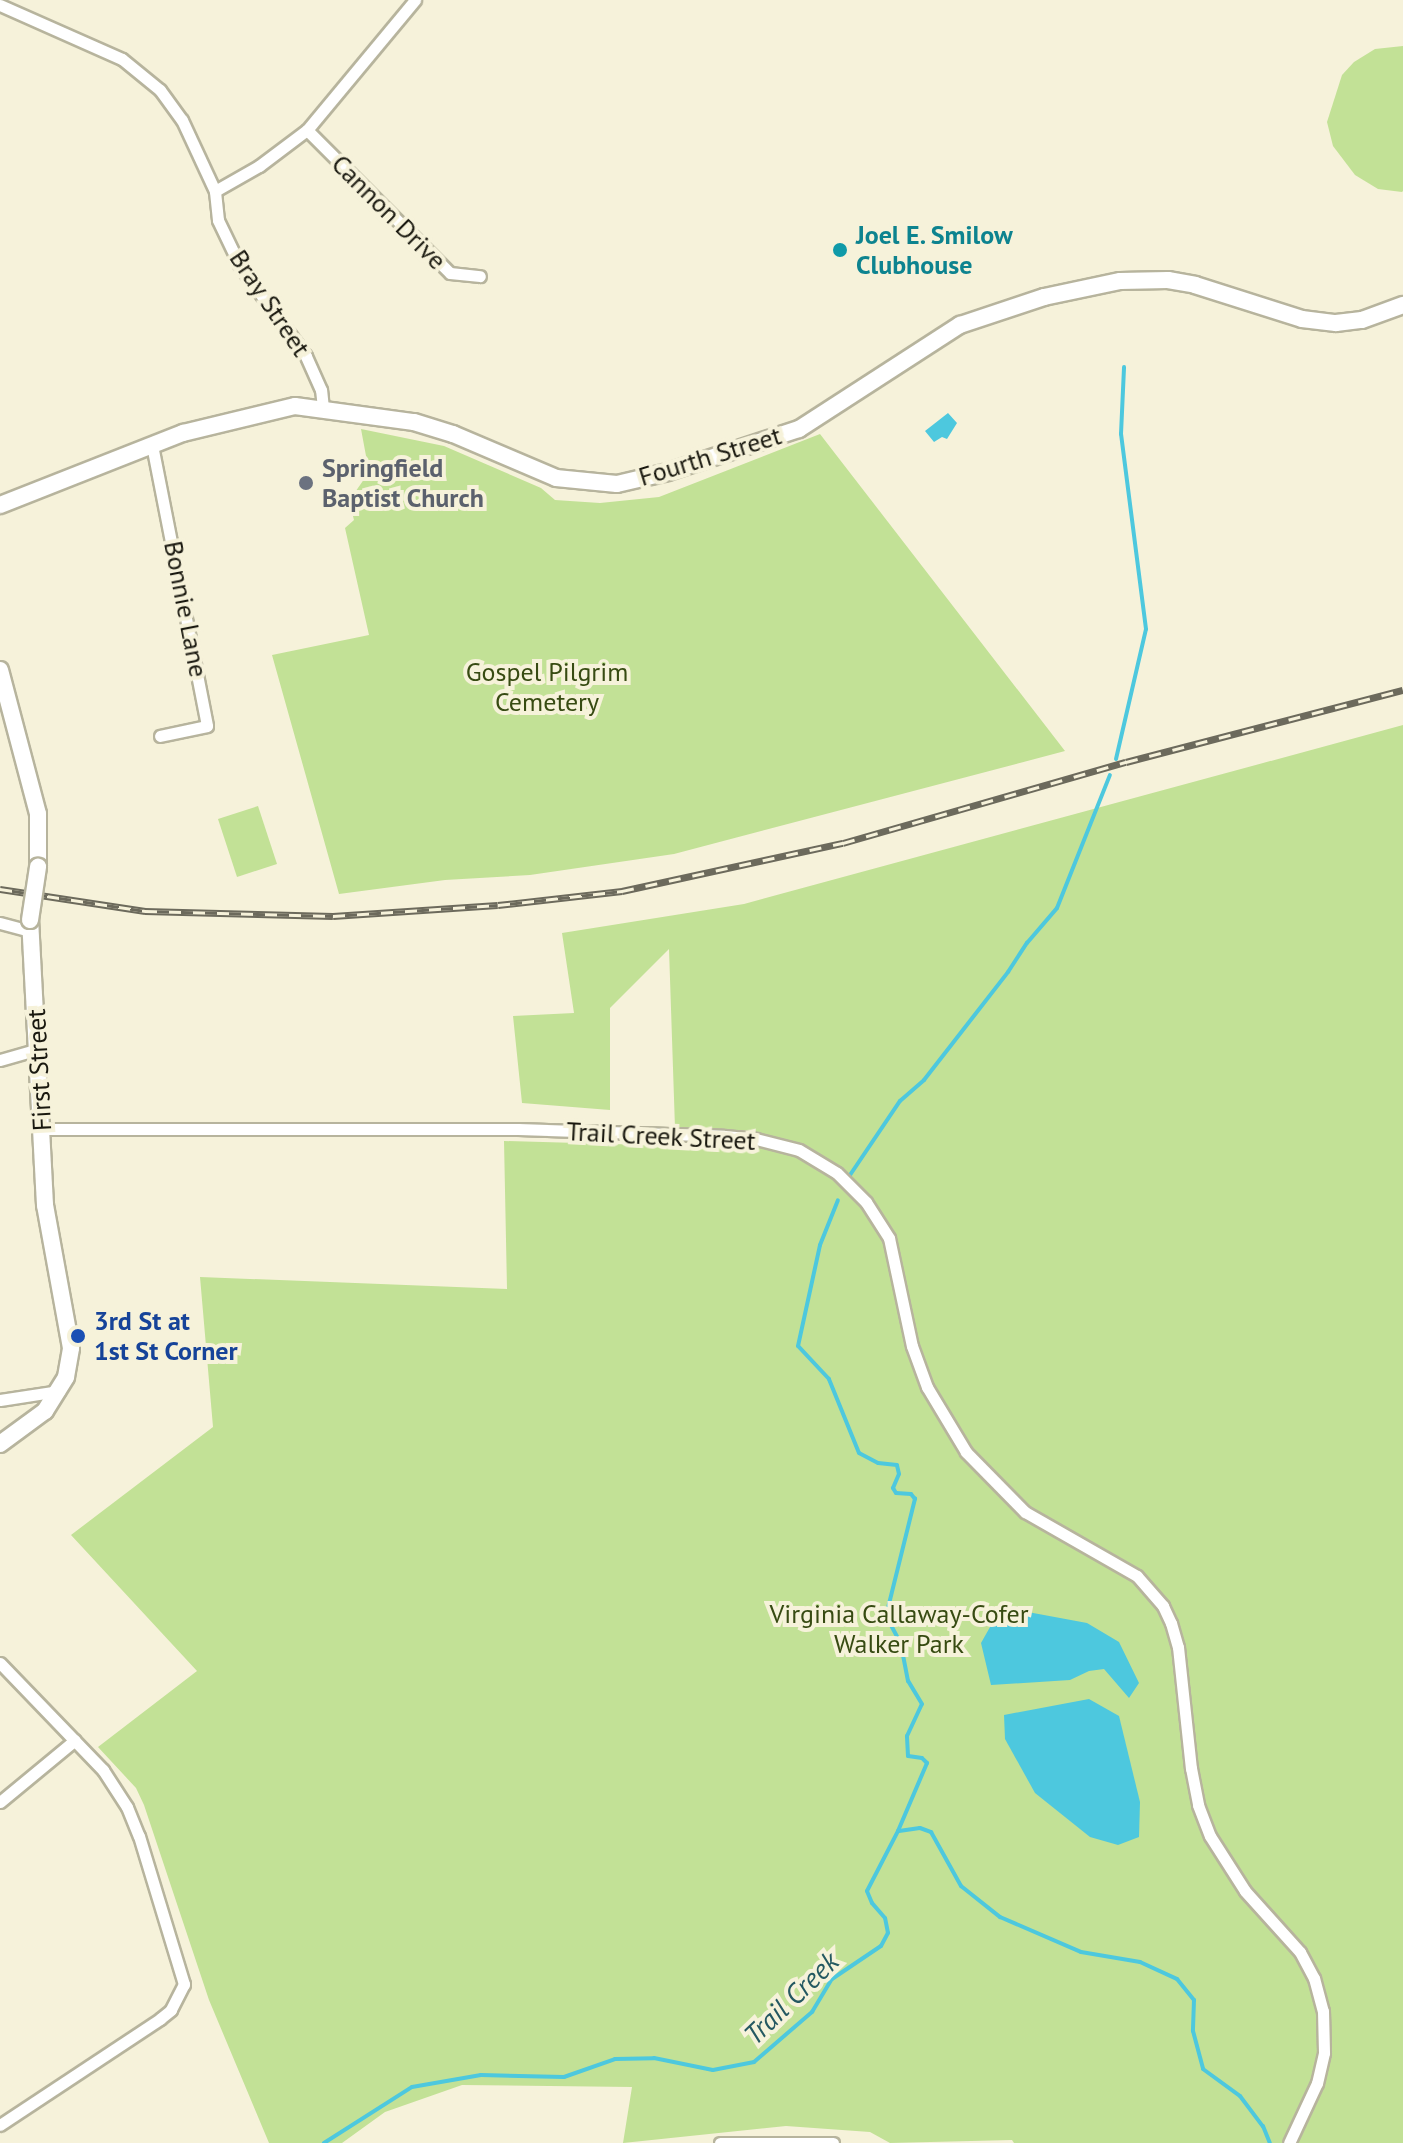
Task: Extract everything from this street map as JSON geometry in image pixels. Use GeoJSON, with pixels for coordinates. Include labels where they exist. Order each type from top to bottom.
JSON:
{"type":"FeatureCollection","features":[{"type":"Feature","properties":{"kind":"street"},"geometry":{"type":"LineString","coordinates":[[215,191],[259,166],[307,130],[415,0]]}},
{"type":"Feature","properties":{"kind":"street","name":"Bray Street"},"geometry":{"type":"LineString","coordinates":[[0,5],[122,59],[160,90],[182,120],[215,191],[218,220],[240,266],[306,356],[321,390],[323,408]]}},
{"type":"Feature","properties":{"kind":"street","name":"Cannon Drive"},"geometry":{"type":"LineString","coordinates":[[307,130],[450,273],[480,276]]}},
{"type":"Feature","properties":{"kind":"street","name":"Fourth Street"},"geometry":{"type":"LineString","coordinates":[[0,505],[152,445],[295,406],[435,428],[556,478],[617,484],[668,472],[799,429],[960,325],[1044,297],[1120,281],[1168,280],[1313,320],[1362,320],[1403,305]]}},
{"type":"Feature","properties":{"kind":"street","name":"Bonnie Lane"},"geometry":{"type":"LineString","coordinates":[[152,445],[207,726],[160,736]]}},
{"type":"Feature","properties":{"kind":"street","name":"First Street"},"geometry":{"type":"LineString","coordinates":[[0,670],[38,814],[38,867],[30,926],[45,1205],[71,1348],[69,1367],[59,1391],[31,1425],[0,1444]]}},
{"type":"Feature","properties":{"kind":"street"},"geometry":{"type":"LineString","coordinates":[[0,923],[30,926]]}},
{"type":"Feature","properties":{"kind":"street"},"geometry":{"type":"LineString","coordinates":[[0,1060],[38,1049]]}},
{"type":"Feature","properties":{"kind":"street","name":"Trail Creek Street"},"geometry":{"type":"LineString","coordinates":[[42,1129],[503,1129],[724,1136],[799,1150],[837,1173],[866,1202],[889,1238],[912,1346],[927,1387],[966,1452],[1025,1512],[1073,1542],[1120,1564],[1144,1583],[1163,1606],[1178,1647],[1191,1768],[1198,1805],[1210,1836],[1245,1891],[1300,1952],[1314,1978],[1323,2011],[1324,2053],[1305,2112],[1289,2143]]}},
{"type":"Feature","properties":{"kind":"street"},"geometry":{"type":"LineString","coordinates":[[0,1400],[59,1391]]}},
{"type":"Feature","properties":{"kind":"street"},"geometry":{"type":"LineString","coordinates":[[0,1663],[75,1740],[116,1788],[139,1836],[184,1976],[183,1993],[171,2010],[0,2125]]}},
{"type":"Feature","properties":{"kind":"street"},"geometry":{"type":"LineString","coordinates":[[0,1802],[75,1740]]}},
{"type":"Feature","properties":{"kind":"street"},"geometry":{"type":"LineString","coordinates":[[720,2143],[833,2143]]}},
{"type":"Feature","properties":{"kind":"green space"},"geometry":{"type":"Polygon","coordinates":[[[1403,46],[1402,192],[1378,189],[1355,175],[1333,146],[1327,122],[1342,75],[1354,62],[1375,49],[1403,46]]]}},
{"type":"Feature","properties":{"kind":"green space","name":"Gospel Pilgrim Cemetery"},"geometry":{"type":"Polygon","coordinates":[[[361,429],[444,446],[541,488],[555,500],[600,503],[659,497],[820,434],[1065,751],[674,854],[530,875],[445,880],[339,894],[272,655],[369,635],[345,528],[354,520],[349,501],[369,472],[361,429]]]}},
{"type":"Feature","properties":{"kind":"green space","name":"Virginia Callaway-Cofer Walker Park"},"geometry":{"type":"Polygon","coordinates":[[[1403,725],[1403,2143],[1014,2143],[1012,2140],[890,2143],[870,2132],[786,2126],[623,2143],[632,2087],[462,2085],[385,2112],[342,2143],[269,2143],[209,2000],[144,1805],[136,1788],[98,1747],[197,1671],[71,1535],[213,1427],[200,1277],[507,1289],[504,1141],[752,1148],[754,1131],[675,1128],[669,949],[610,1008],[610,1110],[522,1103],[513,1016],[574,1013],[562,933],[744,904],[1403,725]]]}},
{"type":"Feature","properties":{"kind":"green space"},"geometry":{"type":"Polygon","coordinates":[[[258,806],[277,864],[237,877],[218,819],[258,806]]]}},
{"type":"Feature","properties":{"kind":"water"},"geometry":{"type":"Polygon","coordinates":[[[948,413],[957,423],[947,439],[942,437],[934,442],[925,431],[948,413]]]}},
{"type":"Feature","properties":{"kind":"water"},"geometry":{"type":"Polygon","coordinates":[[[1017,1610],[1087,1623],[1119,1642],[1139,1683],[1129,1698],[1104,1669],[1089,1671],[1070,1680],[991,1685],[981,1643],[994,1620],[1017,1610]]]}},
{"type":"Feature","properties":{"kind":"water"},"geometry":{"type":"Polygon","coordinates":[[[1089,1699],[1119,1716],[1140,1802],[1139,1837],[1118,1845],[1090,1837],[1035,1793],[1005,1739],[1004,1715],[1089,1699]]]}},
{"type":"Feature","properties":{"kind":"waterway"},"geometry":{"type":"LineString","coordinates":[[1116,759],[1146,629],[1121,434],[1124,367]]}},
{"type":"Feature","properties":{"kind":"waterway"},"geometry":{"type":"LineString","coordinates":[[848,1178],[900,1101],[924,1080],[1057,908],[1110,775]]}},
{"type":"Feature","properties":{"kind":"waterway","name":"Trail Creek"},"geometry":{"type":"LineString","coordinates":[[324,2143],[412,2087],[481,2075],[564,2077],[615,2059],[654,2058],[713,2070],[754,2062],[812,2012],[832,1979],[881,1946],[888,1933],[885,1918],[872,1903],[867,1891],[898,1831],[927,1763],[922,1758],[908,1756],[907,1736],[922,1704],[908,1681],[901,1644],[886,1616],[915,1499],[911,1494],[896,1493],[893,1488],[899,1474],[897,1465],[878,1463],[859,1453],[829,1379],[798,1346],[820,1245],[838,1200]]}},
{"type":"Feature","properties":{"kind":"waterway","name":"Trail Creek"},"geometry":{"type":"LineString","coordinates":[[899,1831],[920,1828],[931,1832],[961,1886],[1000,1917],[1081,1952],[1140,1962],[1177,1979],[1194,2000],[1193,2031],[1203,2069],[1240,2096],[1263,2126],[1270,2143]]}},
{"type":"Feature","properties":{"kind":"railway"},"geometry":{"type":"LineString","coordinates":[[0,889],[145,911],[333,916],[498,905],[622,891],[843,843],[1126,762],[1403,690]]}},
{"type":"Feature","properties":{"kind":"place","name":"Joel E. Smilow Clubhouse"},"geometry":{"type":"Point","coordinates":[840,250]}},
{"type":"Feature","properties":{"kind":"place","name":"Springfield Baptist Church"},"geometry":{"type":"Point","coordinates":[306,483]}},
{"type":"Feature","properties":{"kind":"place","name":"3rd St at 1st St Corner"},"geometry":{"type":"Point","coordinates":[78,1336]}}]}
